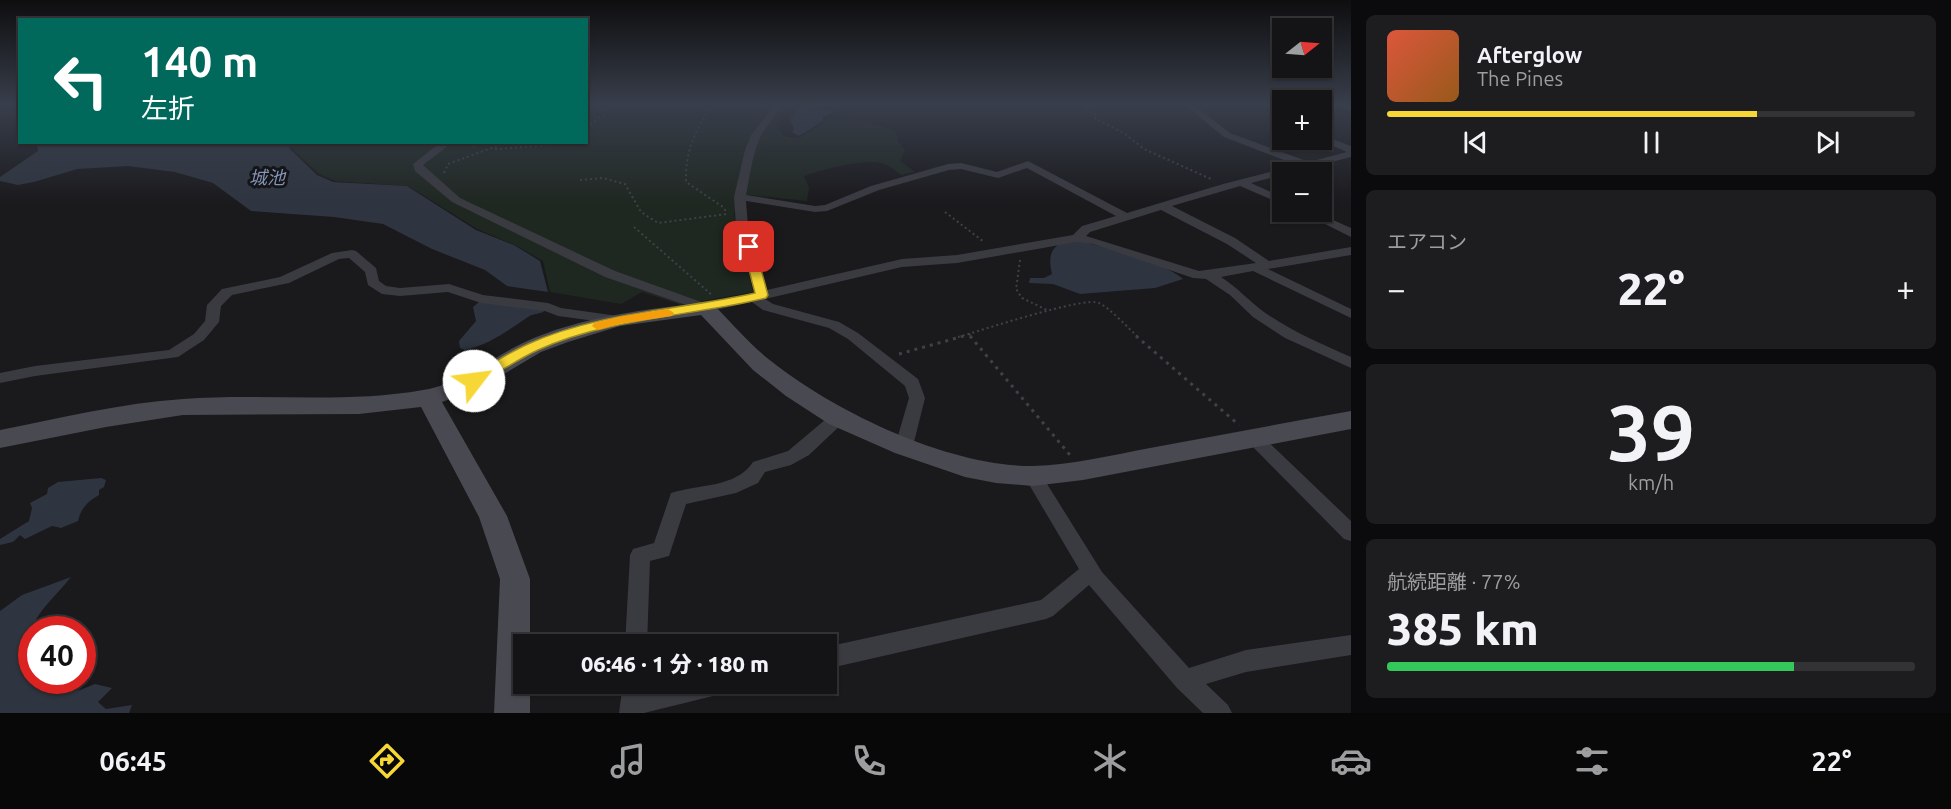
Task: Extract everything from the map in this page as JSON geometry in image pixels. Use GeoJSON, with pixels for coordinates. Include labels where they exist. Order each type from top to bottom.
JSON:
{"type":"FeatureCollection","features":[{"type":"Feature","properties":{"kind":"street"},"geometry":{"type":"LineString","coordinates":[[757,138],[750,150],[735,213],[742,227],[758,296],[768,307],[834,325],[853,336],[912,383],[916,398],[904,446]]}},
{"type":"Feature","properties":{"kind":"street"},"geometry":{"type":"LineString","coordinates":[[1236,138],[1300,162]]}},
{"type":"Feature","properties":{"kind":"street"},"geometry":{"type":"LineString","coordinates":[[1332,142],[1351,152]]}},
{"type":"Feature","properties":{"kind":"street"},"geometry":{"type":"LineString","coordinates":[[445,144],[418,164],[419,169],[437,181],[456,200],[610,274],[715,306],[761,365],[794,390],[838,418],[904,446],[966,467],[996,473],[1033,476],[1083,470],[1351,420]]}},
{"type":"Feature","properties":{"kind":"street"},"geometry":{"type":"LineString","coordinates":[[1313,162],[1351,152]]}},
{"type":"Feature","properties":{"kind":"street"},"geometry":{"type":"LineString","coordinates":[[740,197],[815,209],[827,208],[875,188],[948,167],[961,166],[998,175],[1028,164],[1126,217]]}},
{"type":"Feature","properties":{"kind":"street"},"geometry":{"type":"LineString","coordinates":[[1077,238],[1086,229],[1272,174]]}},
{"type":"Feature","properties":{"kind":"street"},"geometry":{"type":"LineString","coordinates":[[1242,183],[1272,196]]}},
{"type":"Feature","properties":{"kind":"street"},"geometry":{"type":"LineString","coordinates":[[1163,206],[1231,241],[1261,267],[1351,314]]}},
{"type":"Feature","properties":{"kind":"street"},"geometry":{"type":"LineString","coordinates":[[1328,222],[1351,233]]}},
{"type":"Feature","properties":{"kind":"street"},"geometry":{"type":"LineString","coordinates":[[0,439],[106,418],[183,407],[359,406],[428,398],[474,381],[533,347],[618,320],[715,306],[902,263],[957,260],[1077,238],[1095,241],[1198,275],[1261,267],[1351,251]]}},
{"type":"Feature","properties":{"kind":"street"},"geometry":{"type":"LineString","coordinates":[[0,378],[35,371],[173,354],[199,337],[212,321],[214,305],[227,292],[284,280],[336,256],[352,254],[371,271],[373,282],[382,290],[400,292],[449,288],[481,299],[548,307],[558,312],[618,320]]}},
{"type":"Feature","properties":{"kind":"street"},"geometry":{"type":"LineString","coordinates":[[1209,275],[1234,292],[1258,314],[1290,335],[1351,363]]}},
{"type":"Feature","properties":{"kind":"street"},"geometry":{"type":"LineString","coordinates":[[428,398],[493,516],[515,579],[512,713]]}},
{"type":"Feature","properties":{"kind":"street"},"geometry":{"type":"LineString","coordinates":[[636,634],[640,555],[662,550],[678,498],[736,486],[752,478],[759,467],[782,463],[799,455],[838,418]]}},
{"type":"Feature","properties":{"kind":"street"},"geometry":{"type":"LineString","coordinates":[[1254,438],[1351,533]]}},
{"type":"Feature","properties":{"kind":"street"},"geometry":{"type":"LineString","coordinates":[[1033,476],[1091,571],[1185,680],[1220,713]]}},
{"type":"Feature","properties":{"kind":"street"},"geometry":{"type":"LineString","coordinates":[[837,655],[1046,609],[1091,571]]}},
{"type":"Feature","properties":{"kind":"street"},"geometry":{"type":"LineString","coordinates":[[1185,680],[1246,661],[1351,645]]}},
{"type":"Feature","properties":{"kind":"street"},"geometry":{"type":"LineString","coordinates":[[633,700],[664,694]]}},
{"type":"Feature","properties":{"kind":"path"},"geometry":{"type":"LineString","coordinates":[[692,138],[684,162],[686,182],[735,213]]}},
{"type":"Feature","properties":{"kind":"path"},"geometry":{"type":"LineString","coordinates":[[1131,138],[1144,148],[1227,186]]}},
{"type":"Feature","properties":{"kind":"path"},"geometry":{"type":"LineString","coordinates":[[437,181],[448,164],[503,144]]}},
{"type":"Feature","properties":{"kind":"path"},"geometry":{"type":"LineString","coordinates":[[493,148],[508,150],[530,144],[554,146],[558,144]]}},
{"type":"Feature","properties":{"kind":"path"},"geometry":{"type":"LineString","coordinates":[[580,180],[603,178],[626,184],[636,209],[647,219],[658,223],[735,213]]}},
{"type":"Feature","properties":{"kind":"path"},"geometry":{"type":"LineString","coordinates":[[945,212],[998,252]]}},
{"type":"Feature","properties":{"kind":"path"},"geometry":{"type":"LineString","coordinates":[[634,227],[715,306]]}},
{"type":"Feature","properties":{"kind":"path"},"geometry":{"type":"LineString","coordinates":[[1017,248],[1021,257],[1016,289],[1022,298],[1049,311]]}},
{"type":"Feature","properties":{"kind":"path"},"geometry":{"type":"LineString","coordinates":[[880,359],[1049,311],[1089,302],[1099,303],[1254,438]]}},
{"type":"Feature","properties":{"kind":"path"},"geometry":{"type":"LineString","coordinates":[[969,334],[1083,470]]}},
{"type":"Feature","properties":{"kind":"shaded area"},"geometry":{"type":"Polygon","coordinates":[[[588,138],[897,138],[905,150],[900,161],[915,172],[901,175],[885,164],[856,163],[804,176],[809,188],[807,201],[750,195],[737,197],[734,214],[753,292],[681,305],[642,292],[621,304],[550,292],[543,261],[515,245],[477,229],[408,186],[335,181],[319,174],[290,147],[292,144],[588,144],[588,138]]]}},
{"type":"Feature","properties":{"kind":"water","name":"城池"},"geometry":{"type":"Polygon","coordinates":[[[37,144],[291,144],[289,148],[317,175],[333,182],[407,186],[476,230],[514,245],[540,261],[548,292],[507,286],[485,270],[432,249],[383,224],[334,217],[251,211],[213,183],[175,172],[128,166],[77,169],[18,185],[0,181],[0,177],[38,151],[37,144]]]}},
{"type":"Feature","properties":{"kind":"water"},"geometry":{"type":"Polygon","coordinates":[[[1074,240],[1148,261],[1183,279],[1155,288],[1080,294],[1053,284],[1029,283],[1030,278],[1044,278],[1052,274],[1050,260],[1053,250],[1067,241],[1074,240]]]}},
{"type":"Feature","properties":{"kind":"water"},"geometry":{"type":"Polygon","coordinates":[[[479,302],[546,310],[530,316],[490,341],[465,350],[460,348],[459,341],[476,321],[473,307],[479,302]]]}},
{"type":"Feature","properties":{"kind":"water"},"geometry":{"type":"Polygon","coordinates":[[[101,478],[106,480],[104,487],[99,490],[99,495],[86,505],[78,521],[61,528],[52,526],[25,539],[20,535],[13,542],[0,545],[0,539],[29,521],[32,508],[30,503],[47,494],[48,488],[58,482],[101,478]]]}},
{"type":"Feature","properties":{"kind":"water"},"geometry":{"type":"Polygon","coordinates":[[[71,577],[38,616],[18,616],[18,694],[96,694],[96,684],[112,688],[98,702],[106,709],[132,705],[129,713],[0,713],[0,611],[22,595],[71,577]]]}},
{"type":"Feature","properties":{"kind":"waterway"},"geometry":{"type":"LineString","coordinates":[[473,146],[477,144]]}},
{"type":"Feature","properties":{"kind":"slow traffic"},"geometry":{"type":"LineString","coordinates":[[598,326],[618,320],[668,313]]}},
{"type":"Feature","properties":{"kind":"route"},"geometry":{"type":"LineString","coordinates":[[474,381],[533,347],[560,337],[618,320],[706,308],[762,295],[749,247]]}}]}
